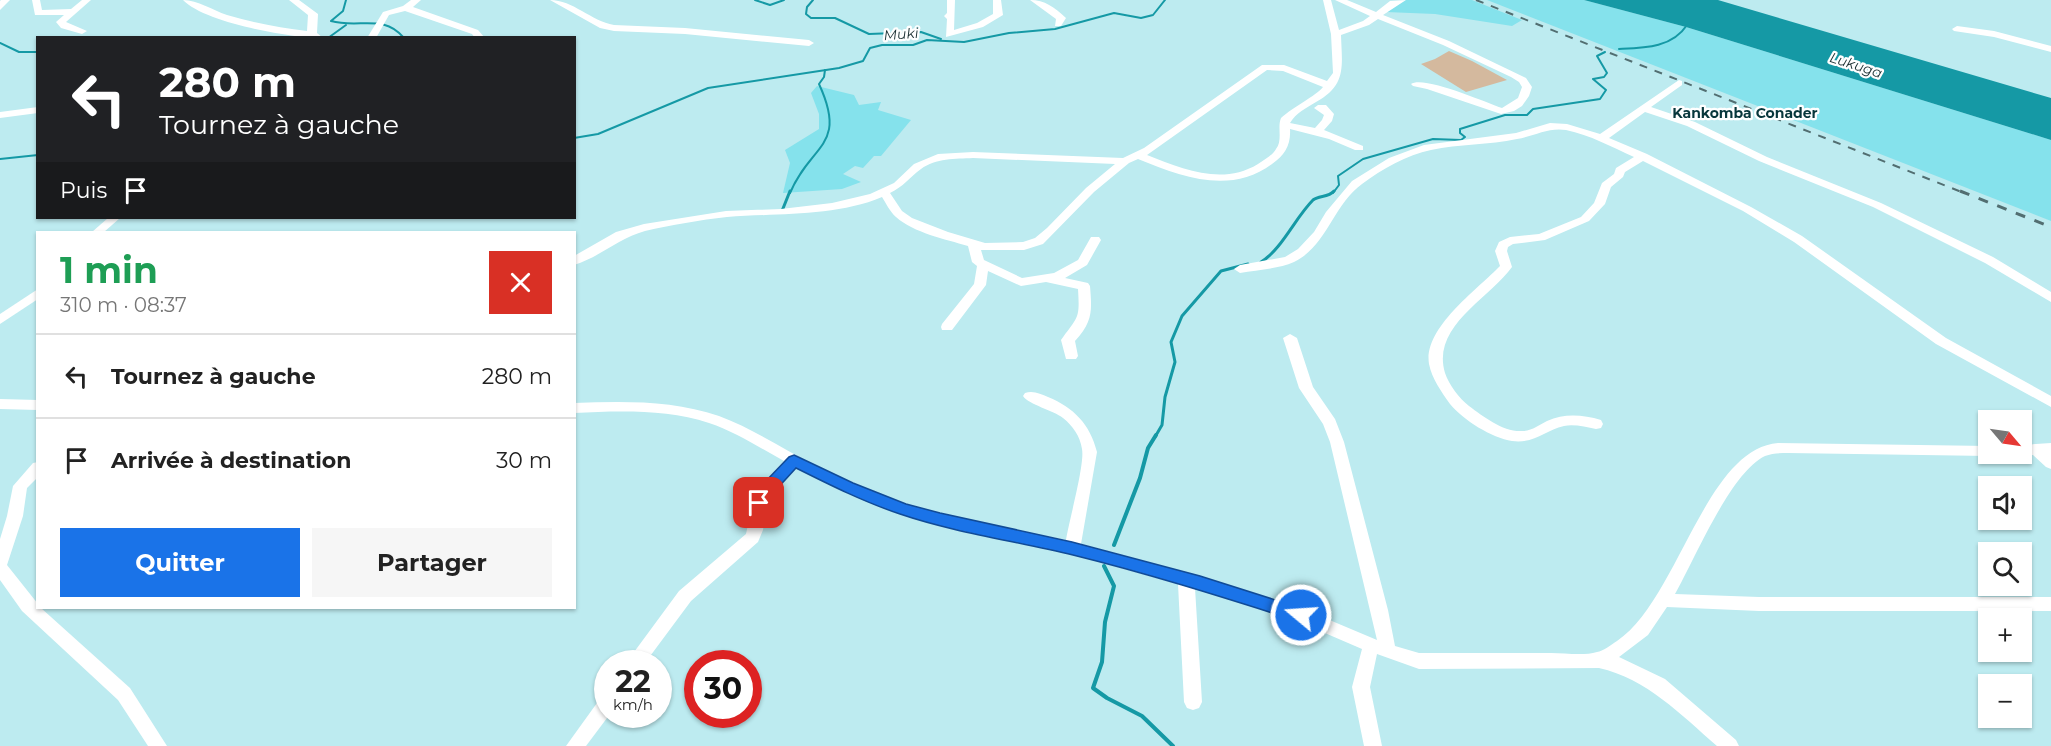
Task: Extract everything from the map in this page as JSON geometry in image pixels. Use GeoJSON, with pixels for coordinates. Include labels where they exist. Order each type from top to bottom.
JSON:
{"type":"FeatureCollection","features":[{"type":"Feature","properties":{"kind":"street"},"geometry":{"type":"LineString","coordinates":[[0,7],[6,0]]}},
{"type":"Feature","properties":{"kind":"street"},"geometry":{"type":"LineString","coordinates":[[36,0],[38,13],[73,12]]}},
{"type":"Feature","properties":{"kind":"street"},"geometry":{"type":"LineString","coordinates":[[82,31],[64,27],[61,22],[87,0]]}},
{"type":"Feature","properties":{"kind":"street"},"geometry":{"type":"LineString","coordinates":[[187,0],[194,6],[220,15],[291,32],[316,35],[313,14],[293,0]]}},
{"type":"Feature","properties":{"kind":"street"},"geometry":{"type":"LineString","coordinates":[[406,8],[417,0]]}},
{"type":"Feature","properties":{"kind":"street"},"geometry":{"type":"LineString","coordinates":[[554,0],[603,26],[614,28],[685,31],[809,43]]}},
{"type":"Feature","properties":{"kind":"street"},"geometry":{"type":"LineString","coordinates":[[951,0],[953,6],[952,14],[949,16],[952,18],[949,35],[966,29],[978,28],[988,23],[998,15],[997,0]]}},
{"type":"Feature","properties":{"kind":"street"},"geometry":{"type":"LineString","coordinates":[[1034,0],[1056,12],[1061,18],[1058,24]]}},
{"type":"Feature","properties":{"kind":"street"},"geometry":{"type":"LineString","coordinates":[[1139,155],[1183,172],[1209,178],[1230,179],[1250,173],[1277,155],[1283,149],[1286,137],[1285,120],[1298,108],[1323,94],[1338,73],[1336,34],[1326,0]]}},
{"type":"Feature","properties":{"kind":"street"},"geometry":{"type":"LineString","coordinates":[[1339,0],[1446,43],[1514,75],[1523,80],[1527,93],[1524,99],[1509,111],[1501,111],[1429,86],[1416,84]]}},
{"type":"Feature","properties":{"kind":"street"},"geometry":{"type":"LineString","coordinates":[[1336,34],[1360,26],[1393,3],[1402,0]]}},
{"type":"Feature","properties":{"kind":"street"},"geometry":{"type":"LineString","coordinates":[[372,36],[383,9],[406,8],[474,32],[479,36]]}},
{"type":"Feature","properties":{"kind":"street"},"geometry":{"type":"LineString","coordinates":[[1957,29],[1994,34],[2051,49]]}},
{"type":"Feature","properties":{"kind":"street"},"geometry":{"type":"LineString","coordinates":[[885,192],[898,213],[908,220],[984,248],[1024,246],[1039,241],[1064,219],[1090,190],[1125,161],[1139,155],[1265,67],[1284,68],[1328,85]]}},
{"type":"Feature","properties":{"kind":"street"},"geometry":{"type":"LineString","coordinates":[[1601,138],[1679,83]]}},
{"type":"Feature","properties":{"kind":"street"},"geometry":{"type":"LineString","coordinates":[[1316,133],[1327,121],[1329,114],[1322,107],[1319,108]]}},
{"type":"Feature","properties":{"kind":"street"},"geometry":{"type":"LineString","coordinates":[[1644,108],[1691,124],[1763,159],[1878,205],[1989,260],[2051,298]]}},
{"type":"Feature","properties":{"kind":"street"},"geometry":{"type":"LineString","coordinates":[[0,115],[36,110]]}},
{"type":"Feature","properties":{"kind":"street"},"geometry":{"type":"LineString","coordinates":[[1284,125],[1298,126],[1339,138],[1359,148]]}},
{"type":"Feature","properties":{"kind":"street"},"geometry":{"type":"LineString","coordinates":[[1240,269],[1288,260],[1302,252],[1356,183],[1393,160],[1428,147],[1517,136],[1550,126],[1567,128],[1601,138],[1643,156],[1798,239],[1941,341],[2051,402]]}},
{"type":"Feature","properties":{"kind":"street"},"geometry":{"type":"LineString","coordinates":[[576,260],[620,235],[644,228],[718,214],[781,212],[832,206],[885,192],[927,161],[953,155],[1125,161]]}},
{"type":"Feature","properties":{"kind":"street"},"geometry":{"type":"LineString","coordinates":[[1596,424],[1575,420],[1560,422],[1535,436],[1509,436],[1462,408],[1448,394],[1437,374],[1434,355],[1440,335],[1445,328],[1506,267],[1501,251],[1503,245],[1510,241],[1541,237],[1585,219],[1599,204],[1606,185],[1619,175],[1620,170],[1643,156]]}},
{"type":"Feature","properties":{"kind":"street"},"geometry":{"type":"LineString","coordinates":[[99,231],[113,219]]}},
{"type":"Feature","properties":{"kind":"street"},"geometry":{"type":"LineString","coordinates":[[974,245],[978,262],[1021,282],[1063,275],[1083,262],[1095,240]]}},
{"type":"Feature","properties":{"kind":"street"},"geometry":{"type":"LineString","coordinates":[[947,327],[980,285],[983,264]]}},
{"type":"Feature","properties":{"kind":"street"},"geometry":{"type":"LineString","coordinates":[[1044,278],[1084,286],[1086,315],[1084,324],[1068,340],[1071,356]]}},
{"type":"Feature","properties":{"kind":"street"},"geometry":{"type":"LineString","coordinates":[[0,320],[36,294]]}},
{"type":"Feature","properties":{"kind":"street"},"geometry":{"type":"LineString","coordinates":[[1290,338],[1306,387],[1330,423],[1337,442],[1380,610],[1388,652]]}},
{"type":"Feature","properties":{"kind":"street"},"geometry":{"type":"LineString","coordinates":[[1030,396],[1070,413],[1081,426],[1088,442],[1090,452],[1072,548]]}},
{"type":"Feature","properties":{"kind":"street"},"geometry":{"type":"LineString","coordinates":[[0,404],[36,405]]}},
{"type":"Feature","properties":{"kind":"street"},"geometry":{"type":"LineString","coordinates":[[576,408],[617,406],[686,412],[727,424],[794,461],[848,487],[903,509],[1072,548],[1186,579],[1301,615],[1388,652],[1431,663],[1599,660],[1620,665],[1659,685],[1730,746]]}},
{"type":"Feature","properties":{"kind":"street"},"geometry":{"type":"LineString","coordinates":[[1599,660],[1635,638],[1648,624],[1731,480],[1759,452],[1773,448],[1978,451]]}},
{"type":"Feature","properties":{"kind":"street"},"geometry":{"type":"LineString","coordinates":[[2032,449],[2051,448]]}},
{"type":"Feature","properties":{"kind":"street"},"geometry":{"type":"LineString","coordinates":[[2032,451],[2051,463]]}},
{"type":"Feature","properties":{"kind":"street"},"geometry":{"type":"LineString","coordinates":[[645,650],[685,596],[752,538],[758,529],[759,503],[794,461]]}},
{"type":"Feature","properties":{"kind":"street"},"geometry":{"type":"LineString","coordinates":[[0,564],[15,516],[20,486],[36,469]]}},
{"type":"Feature","properties":{"kind":"street"},"geometry":{"type":"LineString","coordinates":[[0,568],[28,606],[124,694],[158,746]]}},
{"type":"Feature","properties":{"kind":"street"},"geometry":{"type":"LineString","coordinates":[[1186,579],[1190,635],[1189,678],[1193,702]]}},
{"type":"Feature","properties":{"kind":"street"},"geometry":{"type":"LineString","coordinates":[[1662,600],[1807,605],[1958,601],[2051,604]]}},
{"type":"Feature","properties":{"kind":"street"},"geometry":{"type":"LineString","coordinates":[[1371,645],[1360,687],[1374,746]]}},
{"type":"Feature","properties":{"kind":"street"},"geometry":{"type":"LineString","coordinates":[[575,746],[594,721]]}},
{"type":"Feature","properties":{"kind":"shaded area"},"geometry":{"type":"Polygon","coordinates":[[[1404,0],[1472,0],[1522,20],[1512,26],[1435,14],[1386,12],[1404,0]]]}},
{"type":"Feature","properties":{"kind":"shaded area"},"geometry":{"type":"Polygon","coordinates":[[[1487,0],[1584,0],[1686,27],[2051,140],[2051,221],[1487,0]]]}},
{"type":"Feature","properties":{"kind":"shaded area"},"geometry":{"type":"Polygon","coordinates":[[[817,86],[854,95],[859,105],[881,102],[878,110],[911,120],[881,156],[874,156],[863,168],[855,166],[843,174],[861,182],[842,189],[783,193],[790,163],[785,150],[819,129],[819,114],[811,93],[817,86]]]}},
{"type":"Feature","properties":{"kind":"water","name":"Lukuga"},"geometry":{"type":"Polygon","coordinates":[[[1584,0],[1718,0],[2051,98],[2051,140],[1686,27],[1584,0]]]}},
{"type":"Feature","properties":{"kind":"building"},"geometry":{"type":"Polygon","coordinates":[[[1449,51],[1507,80],[1466,92],[1421,64],[1449,51]]]}},
{"type":"Feature","properties":{"kind":"waterway","name":"Muki"},"geometry":{"type":"LineString","coordinates":[[346,0],[343,11],[331,21],[379,24],[396,30],[402,36]]}},
{"type":"Feature","properties":{"kind":"waterway"},"geometry":{"type":"LineString","coordinates":[[755,0],[770,5],[784,0]]}},
{"type":"Feature","properties":{"kind":"waterway"},"geometry":{"type":"LineString","coordinates":[[813,0],[807,7],[806,14],[811,18],[835,18],[869,34],[921,32],[941,39]]}},
{"type":"Feature","properties":{"kind":"waterway","name":"Muki"},"geometry":{"type":"LineString","coordinates":[[825,70],[863,61],[870,48],[882,45],[913,45],[927,40],[964,42],[1009,33],[1055,29],[1114,13],[1141,18],[1153,15],[1165,0]]}},
{"type":"Feature","properties":{"kind":"waterway"},"geometry":{"type":"LineString","coordinates":[[331,36],[346,25]]}},
{"type":"Feature","properties":{"kind":"waterway"},"geometry":{"type":"LineString","coordinates":[[1619,49],[1657,45],[1674,38],[1687,25]]}},
{"type":"Feature","properties":{"kind":"waterway"},"geometry":{"type":"LineString","coordinates":[[0,43],[19,52],[36,52]]}},
{"type":"Feature","properties":{"kind":"waterway"},"geometry":{"type":"LineString","coordinates":[[1333,193],[1339,185],[1338,176],[1363,159],[1433,139],[1461,140],[1465,137],[1460,133],[1460,129],[1505,115],[1527,115],[1533,109],[1600,99],[1606,90],[1593,79],[1604,77],[1607,73],[1597,56],[1605,52]]}},
{"type":"Feature","properties":{"kind":"waterway","name":"Muki"},"geometry":{"type":"LineString","coordinates":[[576,138],[598,134],[708,88],[825,70]]}},
{"type":"Feature","properties":{"kind":"waterway"},"geometry":{"type":"LineString","coordinates":[[790,193],[798,177],[828,133],[830,121],[819,84],[824,77],[825,70]]}},
{"type":"Feature","properties":{"kind":"waterway"},"geometry":{"type":"LineString","coordinates":[[0,159],[36,155]]}},
{"type":"Feature","properties":{"kind":"waterway"},"geometry":{"type":"LineString","coordinates":[[782,211],[790,191]]}},
{"type":"Feature","properties":{"kind":"waterway"},"geometry":{"type":"LineString","coordinates":[[1261,262],[1282,241],[1313,200],[1334,191]]}},
{"type":"Feature","properties":{"kind":"waterway"},"geometry":{"type":"LineString","coordinates":[[1155,437],[1162,425],[1165,397],[1175,362],[1171,342],[1182,316],[1221,271],[1248,264]]}},
{"type":"Feature","properties":{"kind":"waterway"},"geometry":{"type":"LineString","coordinates":[[1114,545],[1140,478],[1148,448],[1156,435]]}},
{"type":"Feature","properties":{"kind":"waterway"},"geometry":{"type":"LineString","coordinates":[[1104,566],[1114,586],[1105,622],[1102,662],[1093,688],[1142,716],[1173,746]]}},
{"type":"Feature","properties":{"kind":"railway"},"geometry":{"type":"LineString","coordinates":[[1476,0],[1964,193]]}},
{"type":"Feature","properties":{"kind":"railway"},"geometry":{"type":"LineString","coordinates":[[1960,191],[2051,227]]}},
{"type":"Feature","properties":{"kind":"district","name":"Kankomba Conader"},"geometry":{"type":"Point","coordinates":[1745,113]}},
{"type":"Feature","properties":{"kind":"route"},"geometry":{"type":"LineString","coordinates":[[759,503],[794,461],[848,487],[903,509],[940,520],[1072,548],[1200,583],[1301,615]]}}]}
